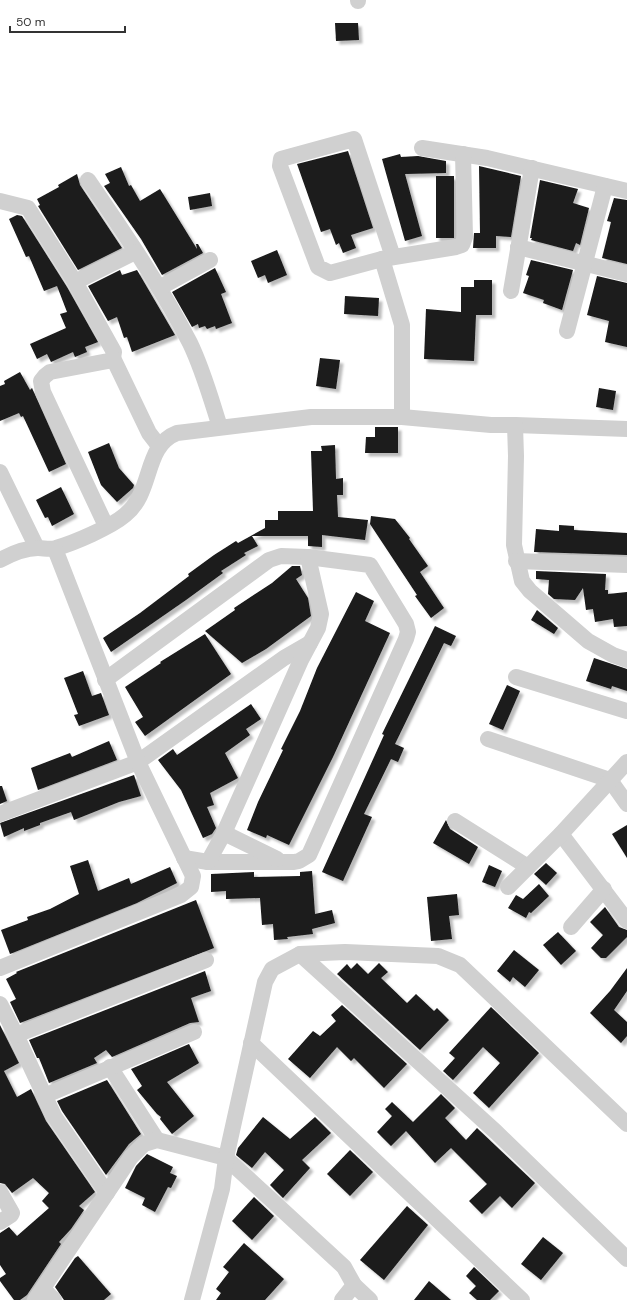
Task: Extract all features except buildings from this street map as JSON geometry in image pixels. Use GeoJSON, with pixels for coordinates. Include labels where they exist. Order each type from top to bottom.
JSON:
{"type":"FeatureCollection","features":[{"type":"Feature","properties":{"kind":"street"},"geometry":{"type":"LineString","coordinates":[[402,417],[402,325],[387,258],[354,139],[281,159],[280,166],[318,267],[325,271],[335,272],[387,258],[456,248],[464,244],[463,154]]}},
{"type":"Feature","properties":{"kind":"street"},"geometry":{"type":"LineString","coordinates":[[422,148],[487,158],[627,191]]}},
{"type":"Feature","properties":{"kind":"street"},"geometry":{"type":"LineString","coordinates":[[511,290],[532,168]]}},
{"type":"Feature","properties":{"kind":"street"},"geometry":{"type":"LineString","coordinates":[[88,180],[159,288],[191,345],[220,427]]}},
{"type":"Feature","properties":{"kind":"street"},"geometry":{"type":"LineString","coordinates":[[567,331],[605,186]]}},
{"type":"Feature","properties":{"kind":"street"},"geometry":{"type":"LineString","coordinates":[[0,201],[28,208],[75,282],[114,352],[114,358],[149,433],[159,446]]}},
{"type":"Feature","properties":{"kind":"street"},"geometry":{"type":"LineString","coordinates":[[518,247],[585,265],[627,274]]}},
{"type":"Feature","properties":{"kind":"street"},"geometry":{"type":"LineString","coordinates":[[75,282],[135,252]]}},
{"type":"Feature","properties":{"kind":"street"},"geometry":{"type":"LineString","coordinates":[[159,288],[210,260]]}},
{"type":"Feature","properties":{"kind":"street"},"geometry":{"type":"LineString","coordinates":[[106,526],[43,392],[41,381],[44,376],[50,372],[108,361],[114,358]]}},
{"type":"Feature","properties":{"kind":"street"},"geometry":{"type":"LineString","coordinates":[[0,560],[17,553],[37,548],[55,549],[106,526],[124,516],[136,505],[141,496],[159,446],[167,437],[177,433],[311,417],[402,417],[492,425],[515,424],[627,429]]}},
{"type":"Feature","properties":{"kind":"street"},"geometry":{"type":"LineString","coordinates":[[515,424],[516,456],[514,545],[516,561],[522,581],[530,592],[588,641],[613,655],[626,656]]}},
{"type":"Feature","properties":{"kind":"street"},"geometry":{"type":"LineString","coordinates":[[0,472],[37,548]]}},
{"type":"Feature","properties":{"kind":"street"},"geometry":{"type":"LineString","coordinates":[[0,968],[188,891],[193,876],[138,762],[55,549]]}},
{"type":"Feature","properties":{"kind":"street"},"geometry":{"type":"LineString","coordinates":[[105,680],[269,560],[281,556],[308,557],[370,565],[397,606],[406,624],[408,632],[309,855],[299,861],[208,862],[184,858]]}},
{"type":"Feature","properties":{"kind":"street"},"geometry":{"type":"LineString","coordinates":[[208,862],[224,833],[318,628],[321,614],[308,557]]}},
{"type":"Feature","properties":{"kind":"street"},"geometry":{"type":"LineString","coordinates":[[516,561],[627,565]]}},
{"type":"Feature","properties":{"kind":"street"},"geometry":{"type":"LineString","coordinates":[[0,814],[138,762],[284,658],[310,643]]}},
{"type":"Feature","properties":{"kind":"street"},"geometry":{"type":"LineString","coordinates":[[516,677],[627,712]]}},
{"type":"Feature","properties":{"kind":"street"},"geometry":{"type":"LineString","coordinates":[[488,739],[610,780],[627,804]]}},
{"type":"Feature","properties":{"kind":"street"},"geometry":{"type":"LineString","coordinates":[[508,887],[561,834],[627,762]]}},
{"type":"Feature","properties":{"kind":"street"},"geometry":{"type":"LineString","coordinates":[[455,821],[528,867]]}},
{"type":"Feature","properties":{"kind":"street"},"geometry":{"type":"LineString","coordinates":[[224,833],[280,861]]}},
{"type":"Feature","properties":{"kind":"street"},"geometry":{"type":"LineString","coordinates":[[561,834],[627,921]]}},
{"type":"Feature","properties":{"kind":"street"},"geometry":{"type":"LineString","coordinates":[[571,927],[604,889]]}},
{"type":"Feature","properties":{"kind":"street"},"geometry":{"type":"LineString","coordinates":[[192,1300],[222,1189],[226,1158],[250,1043],[266,977],[272,969],[300,954],[345,952],[438,956],[460,965],[627,1124]]}},
{"type":"Feature","properties":{"kind":"street"},"geometry":{"type":"LineString","coordinates":[[300,954],[496,1132],[627,1259]]}},
{"type":"Feature","properties":{"kind":"street"},"geometry":{"type":"LineString","coordinates":[[16,1035],[206,960]]}},
{"type":"Feature","properties":{"kind":"street"},"geometry":{"type":"LineString","coordinates":[[0,1004],[54,1116],[107,1193]]}},
{"type":"Feature","properties":{"kind":"street"},"geometry":{"type":"LineString","coordinates":[[44,1096],[194,1032]]}},
{"type":"Feature","properties":{"kind":"street"},"geometry":{"type":"LineString","coordinates":[[250,1043],[522,1300]]}},
{"type":"Feature","properties":{"kind":"street"},"geometry":{"type":"LineString","coordinates":[[110,1067],[157,1140]]}},
{"type":"Feature","properties":{"kind":"street"},"geometry":{"type":"LineString","coordinates":[[44,1296],[107,1193],[137,1150],[144,1144],[157,1140],[226,1158],[344,1267],[354,1285],[370,1300]]}},
{"type":"Feature","properties":{"kind":"street"},"geometry":{"type":"LineString","coordinates":[[0,1192],[12,1213],[0,1222]]}},
{"type":"Feature","properties":{"kind":"street"},"geometry":{"type":"LineString","coordinates":[[342,1300],[354,1285]]}}]}
